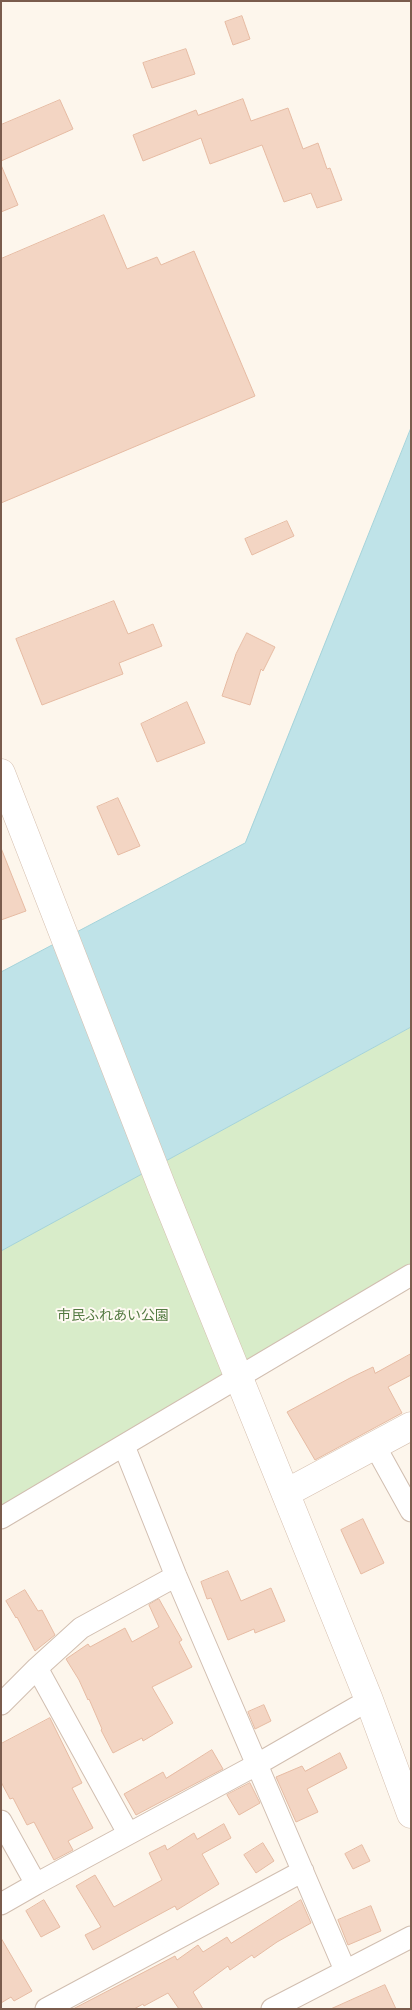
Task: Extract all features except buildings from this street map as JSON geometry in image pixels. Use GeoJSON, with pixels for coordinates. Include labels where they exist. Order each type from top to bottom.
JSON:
{"type":"FeatureCollection","features":[{"type":"Feature","properties":{"kind":"street"},"geometry":{"type":"LineString","coordinates":[[1,773],[164,1190],[369,1700],[411,1814]]}},
{"type":"Feature","properties":{"kind":"street"},"geometry":{"type":"LineString","coordinates":[[1,1518],[411,1276]]}},
{"type":"Feature","properties":{"kind":"street"},"geometry":{"type":"LineString","coordinates":[[286,1493],[411,1426]]}},
{"type":"Feature","properties":{"kind":"street"},"geometry":{"type":"LineString","coordinates":[[124,1446],[176,1576],[345,1970]]}},
{"type":"Feature","properties":{"kind":"street"},"geometry":{"type":"LineString","coordinates":[[375,1446],[411,1511]]}},
{"type":"Feature","properties":{"kind":"street"},"geometry":{"type":"LineString","coordinates":[[1,1704],[37,1668],[82,1628],[176,1576]]}},
{"type":"Feature","properties":{"kind":"street"},"geometry":{"type":"LineString","coordinates":[[37,1668],[128,1833]]}},
{"type":"Feature","properties":{"kind":"street"},"geometry":{"type":"LineString","coordinates":[[1,1904],[128,1833],[256,1765],[369,1700]]}},
{"type":"Feature","properties":{"kind":"street"},"geometry":{"type":"LineString","coordinates":[[1,1821],[36,1884]]}},
{"type":"Feature","properties":{"kind":"street"},"geometry":{"type":"LineString","coordinates":[[46,2009],[303,1871]]}},
{"type":"Feature","properties":{"kind":"street"},"geometry":{"type":"LineString","coordinates":[[272,2009],[411,1937]]}},
{"type":"Feature","properties":{"kind":"green space","name":"市民ふれあい公園"},"geometry":{"type":"Polygon","coordinates":[[[411,1027],[411,1270],[1,1506],[1,1250],[411,1027]]]}},
{"type":"Feature","properties":{"kind":"water"},"geometry":{"type":"Polygon","coordinates":[[[411,428],[411,1027],[1,1251],[1,972],[245,843],[411,428]]]}}]}
